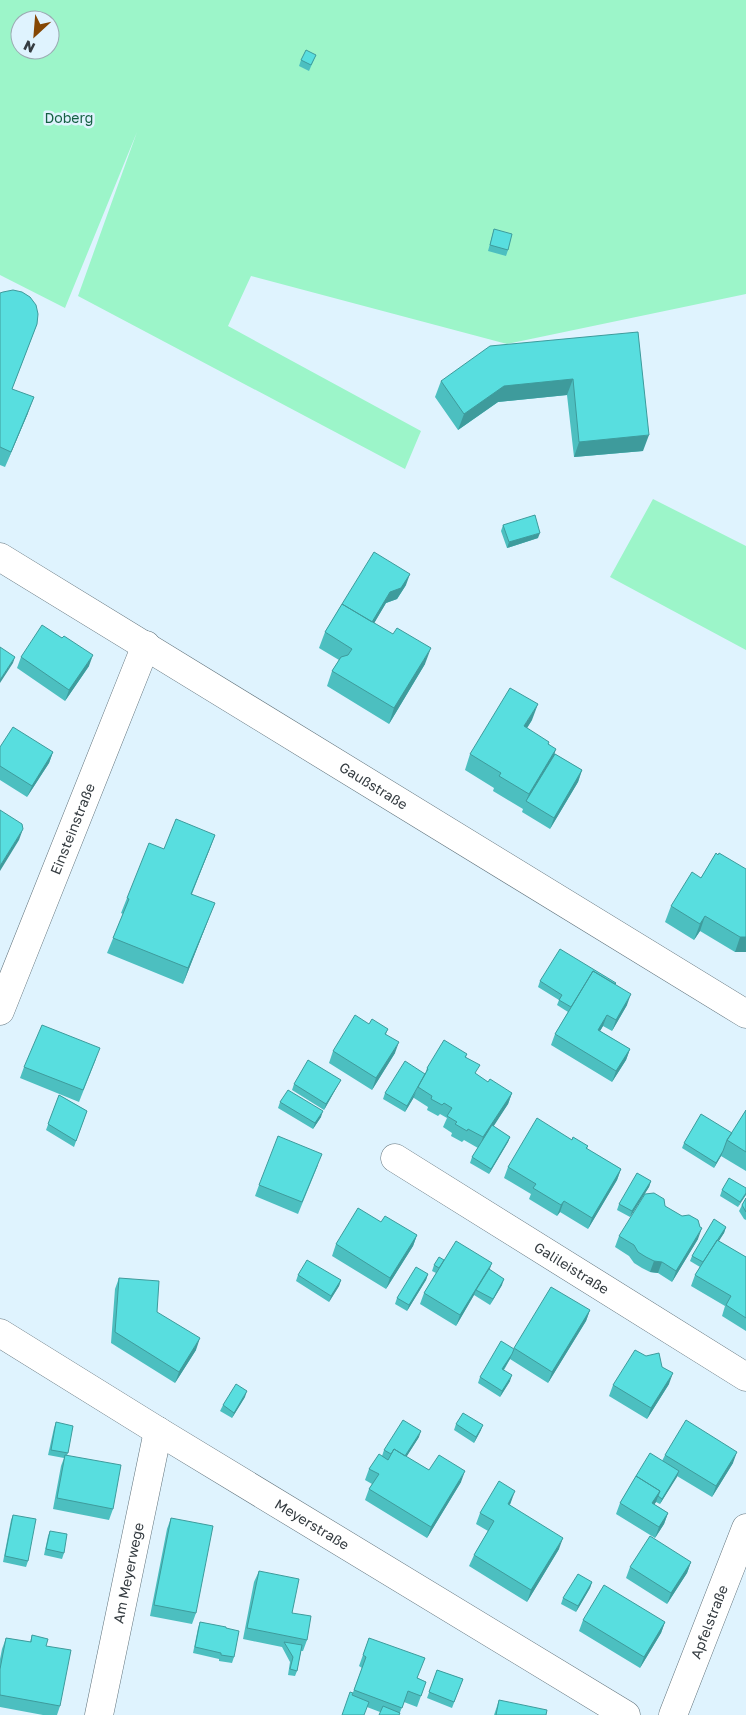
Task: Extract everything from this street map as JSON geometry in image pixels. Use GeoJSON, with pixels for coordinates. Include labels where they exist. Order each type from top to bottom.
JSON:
{"type":"FeatureCollection","features":[{"type":"Feature","properties":{"kind":"street","name":"Gaußstraße"},"geometry":{"type":"LineString","coordinates":[[0,556],[746,1014]]}},
{"type":"Feature","properties":{"kind":"street","name":"Einsteinstraße"},"geometry":{"type":"LineString","coordinates":[[0,1011],[146,645]]}},
{"type":"Feature","properties":{"kind":"street","name":"Galileistraße"},"geometry":{"type":"LineString","coordinates":[[395,1158],[746,1377]]}},
{"type":"Feature","properties":{"kind":"street","name":"Meyerstraße"},"geometry":{"type":"LineString","coordinates":[[0,1333],[626,1715]]}},
{"type":"Feature","properties":{"kind":"street","name":"Am Meyerwege"},"geometry":{"type":"LineString","coordinates":[[99,1715],[158,1431]]}},
{"type":"Feature","properties":{"kind":"street","name":"Apfelstraße"},"geometry":{"type":"LineString","coordinates":[[673,1715],[746,1528]]}},
{"type":"Feature","properties":{"kind":"green space","name":"Doberg"},"geometry":{"type":"Polygon","coordinates":[[[0,0],[746,0],[746,294],[507,344],[251,276],[228,326],[421,431],[405,469],[78,296],[137,132],[65,308],[0,275],[0,0]]]}},
{"type":"Feature","properties":{"kind":"green space"},"geometry":{"type":"Polygon","coordinates":[[[653,499],[746,546],[746,650],[610,577],[653,499]]]}},
{"type":"Feature","properties":{"kind":"building"},"geometry":{"type":"Polygon","coordinates":[[[306,50],[316,55],[311,65],[301,60],[306,50]]]}},
{"type":"Feature","properties":{"kind":"building"},"geometry":{"type":"Polygon","coordinates":[[[494,229],[512,234],[508,250],[490,245],[494,229]]]}},
{"type":"Feature","properties":{"kind":"building"},"geometry":{"type":"Polygon","coordinates":[[[13,290],[22,292],[30,297],[36,305],[38,314],[37,324],[12,389],[34,397],[11,452],[0,447],[0,293],[13,290]]]}},
{"type":"Feature","properties":{"kind":"building"},"geometry":{"type":"Polygon","coordinates":[[[638,332],[649,435],[579,442],[573,379],[504,386],[464,414],[441,381],[490,346],[638,332]]]}},
{"type":"Feature","properties":{"kind":"building"},"geometry":{"type":"Polygon","coordinates":[[[535,515],[540,533],[509,542],[503,525],[535,515]]]}},
{"type":"Feature","properties":{"kind":"building"},"geometry":{"type":"Polygon","coordinates":[[[374,552],[410,574],[401,588],[390,592],[372,622],[342,604],[374,552]]]}},
{"type":"Feature","properties":{"kind":"building"},"geometry":{"type":"Polygon","coordinates":[[[342,604],[393,634],[397,628],[431,648],[394,708],[332,671],[341,657],[348,655],[352,649],[325,632],[342,604]]]}},
{"type":"Feature","properties":{"kind":"building"},"geometry":{"type":"Polygon","coordinates":[[[42,625],[62,638],[64,636],[93,655],[69,690],[21,657],[42,625]]]}},
{"type":"Feature","properties":{"kind":"building"},"geometry":{"type":"Polygon","coordinates":[[[0,647],[15,657],[0,680],[0,647]]]}},
{"type":"Feature","properties":{"kind":"building"},"geometry":{"type":"Polygon","coordinates":[[[510,688],[538,704],[524,726],[549,742],[548,744],[556,749],[529,794],[499,776],[501,773],[470,754],[510,688]]]}},
{"type":"Feature","properties":{"kind":"building"},"geometry":{"type":"Polygon","coordinates":[[[13,727],[53,752],[32,786],[0,766],[0,747],[13,727]]]}},
{"type":"Feature","properties":{"kind":"building"},"geometry":{"type":"Polygon","coordinates":[[[555,754],[582,770],[554,818],[526,801],[555,754]]]}},
{"type":"Feature","properties":{"kind":"building"},"geometry":{"type":"Polygon","coordinates":[[[0,810],[22,824],[23,829],[0,866],[0,810]]]}},
{"type":"Feature","properties":{"kind":"building"},"geometry":{"type":"Polygon","coordinates":[[[176,819],[215,835],[191,894],[215,903],[188,968],[113,938],[149,843],[164,849],[176,819]]]}},
{"type":"Feature","properties":{"kind":"building"},"geometry":{"type":"Polygon","coordinates":[[[716,853],[746,869],[746,937],[740,937],[705,916],[700,924],[671,906],[692,872],[701,878],[716,853]]]}},
{"type":"Feature","properties":{"kind":"building"},"geometry":{"type":"Polygon","coordinates":[[[560,949],[616,983],[593,971],[571,1007],[559,1000],[562,995],[540,981],[560,949]]]}},
{"type":"Feature","properties":{"kind":"building"},"geometry":{"type":"Polygon","coordinates":[[[593,971],[631,994],[616,1020],[607,1015],[598,1030],[630,1049],[616,1071],[555,1034],[593,971]]]}},
{"type":"Feature","properties":{"kind":"building"},"geometry":{"type":"Polygon","coordinates":[[[355,1015],[369,1024],[372,1019],[388,1029],[385,1034],[399,1042],[376,1078],[333,1051],[355,1015]]]}},
{"type":"Feature","properties":{"kind":"building"},"geometry":{"type":"Polygon","coordinates":[[[42,1025],[100,1048],[83,1090],[24,1067],[42,1025]]]}},
{"type":"Feature","properties":{"kind":"building"},"geometry":{"type":"Polygon","coordinates":[[[444,1040],[467,1054],[465,1057],[480,1065],[475,1073],[488,1082],[490,1079],[512,1093],[483,1137],[455,1124],[457,1122],[447,1116],[452,1108],[431,1099],[432,1096],[418,1087],[444,1040]]]}},
{"type":"Feature","properties":{"kind":"building"},"geometry":{"type":"Polygon","coordinates":[[[308,1060],[341,1080],[326,1104],[294,1084],[308,1060]]]}},
{"type":"Feature","properties":{"kind":"building"},"geometry":{"type":"Polygon","coordinates":[[[405,1061],[425,1074],[407,1106],[385,1093],[405,1061]]]}},
{"type":"Feature","properties":{"kind":"building"},"geometry":{"type":"Polygon","coordinates":[[[288,1090],[323,1111],[315,1123],[280,1102],[288,1090]]]}},
{"type":"Feature","properties":{"kind":"building"},"geometry":{"type":"Polygon","coordinates":[[[59,1095],[87,1111],[76,1141],[48,1124],[59,1095]]]}},
{"type":"Feature","properties":{"kind":"building"},"geometry":{"type":"Polygon","coordinates":[[[746,1110],[746,1152],[727,1140],[746,1110]]]}},
{"type":"Feature","properties":{"kind":"building"},"geometry":{"type":"Polygon","coordinates":[[[701,1114],[732,1133],[716,1163],[684,1143],[701,1114]]]}},
{"type":"Feature","properties":{"kind":"building"},"geometry":{"type":"Polygon","coordinates":[[[537,1118],[572,1140],[573,1137],[588,1146],[586,1148],[621,1169],[592,1218],[564,1201],[561,1205],[533,1188],[536,1184],[508,1167],[537,1118]]]}},
{"type":"Feature","properties":{"kind":"building"},"geometry":{"type":"Polygon","coordinates":[[[492,1125],[510,1137],[491,1169],[472,1157],[492,1125]]]}},
{"type":"Feature","properties":{"kind":"building"},"geometry":{"type":"Polygon","coordinates":[[[278,1136],[322,1154],[302,1202],[259,1185],[278,1136]]]}},
{"type":"Feature","properties":{"kind":"building"},"geometry":{"type":"Polygon","coordinates":[[[637,1173],[651,1181],[632,1211],[619,1204],[637,1173]]]}},
{"type":"Feature","properties":{"kind":"building"},"geometry":{"type":"Polygon","coordinates":[[[729,1178],[746,1188],[746,1193],[740,1202],[722,1190],[729,1178]]]}},
{"type":"Feature","properties":{"kind":"building"},"geometry":{"type":"Polygon","coordinates":[[[654,1193],[664,1199],[665,1206],[682,1216],[689,1215],[698,1220],[702,1228],[676,1271],[662,1262],[646,1257],[638,1252],[634,1245],[619,1236],[645,1194],[654,1193]]]}},
{"type":"Feature","properties":{"kind":"building"},"geometry":{"type":"Polygon","coordinates":[[[746,1198],[746,1212],[742,1205],[746,1198]]]}},
{"type":"Feature","properties":{"kind":"building"},"geometry":{"type":"Polygon","coordinates":[[[358,1208],[381,1222],[385,1216],[417,1235],[390,1278],[336,1244],[358,1208]]]}},
{"type":"Feature","properties":{"kind":"building"},"geometry":{"type":"Polygon","coordinates":[[[714,1219],[726,1227],[703,1262],[692,1256],[714,1219]]]}},
{"type":"Feature","properties":{"kind":"building"},"geometry":{"type":"Polygon","coordinates":[[[717,1240],[746,1257],[746,1318],[726,1305],[731,1296],[695,1275],[717,1240]]]}},
{"type":"Feature","properties":{"kind":"building"},"geometry":{"type":"Polygon","coordinates":[[[456,1241],[492,1263],[460,1315],[424,1293],[456,1241]]]}},
{"type":"Feature","properties":{"kind":"building"},"geometry":{"type":"Polygon","coordinates":[[[439,1257],[444,1260],[439,1268],[434,1265],[439,1257]]]}},
{"type":"Feature","properties":{"kind":"building"},"geometry":{"type":"Polygon","coordinates":[[[307,1260],[341,1280],[331,1296],[298,1275],[307,1260]]]}},
{"type":"Feature","properties":{"kind":"building"},"geometry":{"type":"Polygon","coordinates":[[[416,1267],[428,1274],[409,1305],[397,1298],[416,1267]]]}},
{"type":"Feature","properties":{"kind":"building"},"geometry":{"type":"Polygon","coordinates":[[[489,1269],[504,1279],[493,1299],[476,1290],[489,1269]]]}},
{"type":"Feature","properties":{"kind":"building"},"geometry":{"type":"Polygon","coordinates":[[[119,1278],[159,1281],[157,1312],[200,1338],[179,1372],[115,1332],[119,1278]]]}},
{"type":"Feature","properties":{"kind":"building"},"geometry":{"type":"Polygon","coordinates":[[[551,1287],[590,1310],[552,1372],[514,1348],[551,1287]]]}},
{"type":"Feature","properties":{"kind":"building"},"geometry":{"type":"Polygon","coordinates":[[[501,1341],[514,1349],[502,1369],[512,1375],[502,1391],[480,1377],[501,1341]]]}},
{"type":"Feature","properties":{"kind":"building"},"geometry":{"type":"Polygon","coordinates":[[[635,1350],[646,1356],[659,1353],[662,1367],[673,1373],[651,1408],[613,1385],[635,1350]]]}},
{"type":"Feature","properties":{"kind":"building"},"geometry":{"type":"Polygon","coordinates":[[[236,1384],[247,1391],[234,1413],[223,1405],[236,1384]]]}},
{"type":"Feature","properties":{"kind":"building"},"geometry":{"type":"Polygon","coordinates":[[[463,1413],[483,1425],[476,1437],[456,1424],[463,1413]]]}},
{"type":"Feature","properties":{"kind":"building"},"geometry":{"type":"Polygon","coordinates":[[[403,1420],[421,1431],[405,1456],[394,1449],[391,1454],[384,1450],[403,1420]]]}},
{"type":"Feature","properties":{"kind":"building"},"geometry":{"type":"Polygon","coordinates":[[[686,1420],[737,1452],[716,1486],[665,1455],[686,1420]]]}},
{"type":"Feature","properties":{"kind":"building"},"geometry":{"type":"Polygon","coordinates":[[[56,1422],[73,1426],[68,1453],[51,1450],[56,1422]]]}},
{"type":"Feature","properties":{"kind":"building"},"geometry":{"type":"Polygon","coordinates":[[[394,1449],[429,1470],[439,1455],[465,1471],[431,1527],[369,1489],[379,1474],[369,1469],[379,1454],[388,1460],[394,1449]]]}},
{"type":"Feature","properties":{"kind":"building"},"geometry":{"type":"Polygon","coordinates":[[[650,1453],[679,1471],[662,1499],[658,1496],[660,1491],[636,1476],[650,1453]]]}},
{"type":"Feature","properties":{"kind":"building"},"geometry":{"type":"Polygon","coordinates":[[[65,1455],[121,1465],[113,1509],[57,1498],[65,1455]]]}},
{"type":"Feature","properties":{"kind":"building"},"geometry":{"type":"Polygon","coordinates":[[[636,1476],[660,1491],[652,1503],[668,1513],[659,1527],[620,1503],[636,1476]]]}},
{"type":"Feature","properties":{"kind":"building"},"geometry":{"type":"Polygon","coordinates":[[[499,1481],[515,1491],[508,1504],[563,1538],[531,1590],[474,1555],[494,1521],[480,1513],[499,1481]]]}},
{"type":"Feature","properties":{"kind":"building"},"geometry":{"type":"Polygon","coordinates":[[[13,1515],[36,1519],[28,1561],[5,1556],[13,1515]]]}},
{"type":"Feature","properties":{"kind":"building"},"geometry":{"type":"Polygon","coordinates":[[[171,1518],[213,1526],[196,1613],[154,1605],[171,1518]]]}},
{"type":"Feature","properties":{"kind":"building"},"geometry":{"type":"Polygon","coordinates":[[[50,1531],[67,1534],[64,1553],[46,1549],[50,1531]]]}},
{"type":"Feature","properties":{"kind":"building"},"geometry":{"type":"Polygon","coordinates":[[[650,1536],[691,1562],[671,1593],[630,1567],[650,1536]]]}},
{"type":"Feature","properties":{"kind":"building"},"geometry":{"type":"Polygon","coordinates":[[[259,1571],[299,1579],[292,1613],[311,1616],[307,1640],[247,1628],[259,1571]]]}},
{"type":"Feature","properties":{"kind":"building"},"geometry":{"type":"Polygon","coordinates":[[[578,1574],[592,1582],[578,1606],[563,1598],[578,1574]]]}},
{"type":"Feature","properties":{"kind":"building"},"geometry":{"type":"Polygon","coordinates":[[[604,1585],[665,1622],[644,1657],[583,1620],[604,1585]]]}},
{"type":"Feature","properties":{"kind":"building"},"geometry":{"type":"Polygon","coordinates":[[[200,1622],[239,1631],[234,1657],[195,1647],[200,1622]]]}},
{"type":"Feature","properties":{"kind":"building"},"geometry":{"type":"Polygon","coordinates":[[[32,1635],[48,1639],[46,1646],[71,1650],[60,1706],[0,1695],[0,1669],[6,1638],[31,1642],[32,1635]]]}},
{"type":"Feature","properties":{"kind":"building"},"geometry":{"type":"Polygon","coordinates":[[[369,1638],[425,1658],[417,1678],[426,1682],[421,1696],[408,1691],[402,1708],[354,1690],[366,1657],[363,1655],[369,1638]]]}},
{"type":"Feature","properties":{"kind":"building"},"geometry":{"type":"Polygon","coordinates":[[[284,1642],[302,1645],[297,1671],[290,1669],[293,1657],[284,1642]]]}},
{"type":"Feature","properties":{"kind":"building"},"geometry":{"type":"Polygon","coordinates":[[[437,1670],[463,1679],[454,1702],[429,1692],[437,1670]]]}},
{"type":"Feature","properties":{"kind":"building"},"geometry":{"type":"Polygon","coordinates":[[[350,1692],[353,1693],[352,1695],[369,1702],[364,1715],[342,1715],[350,1692]]]}},
{"type":"Feature","properties":{"kind":"building"},"geometry":{"type":"Polygon","coordinates":[[[499,1700],[547,1710],[546,1715],[496,1715],[499,1700]]]}},
{"type":"Feature","properties":{"kind":"building"},"geometry":{"type":"Polygon","coordinates":[[[383,1706],[400,1713],[399,1715],[379,1715],[383,1706]]]}}]}
